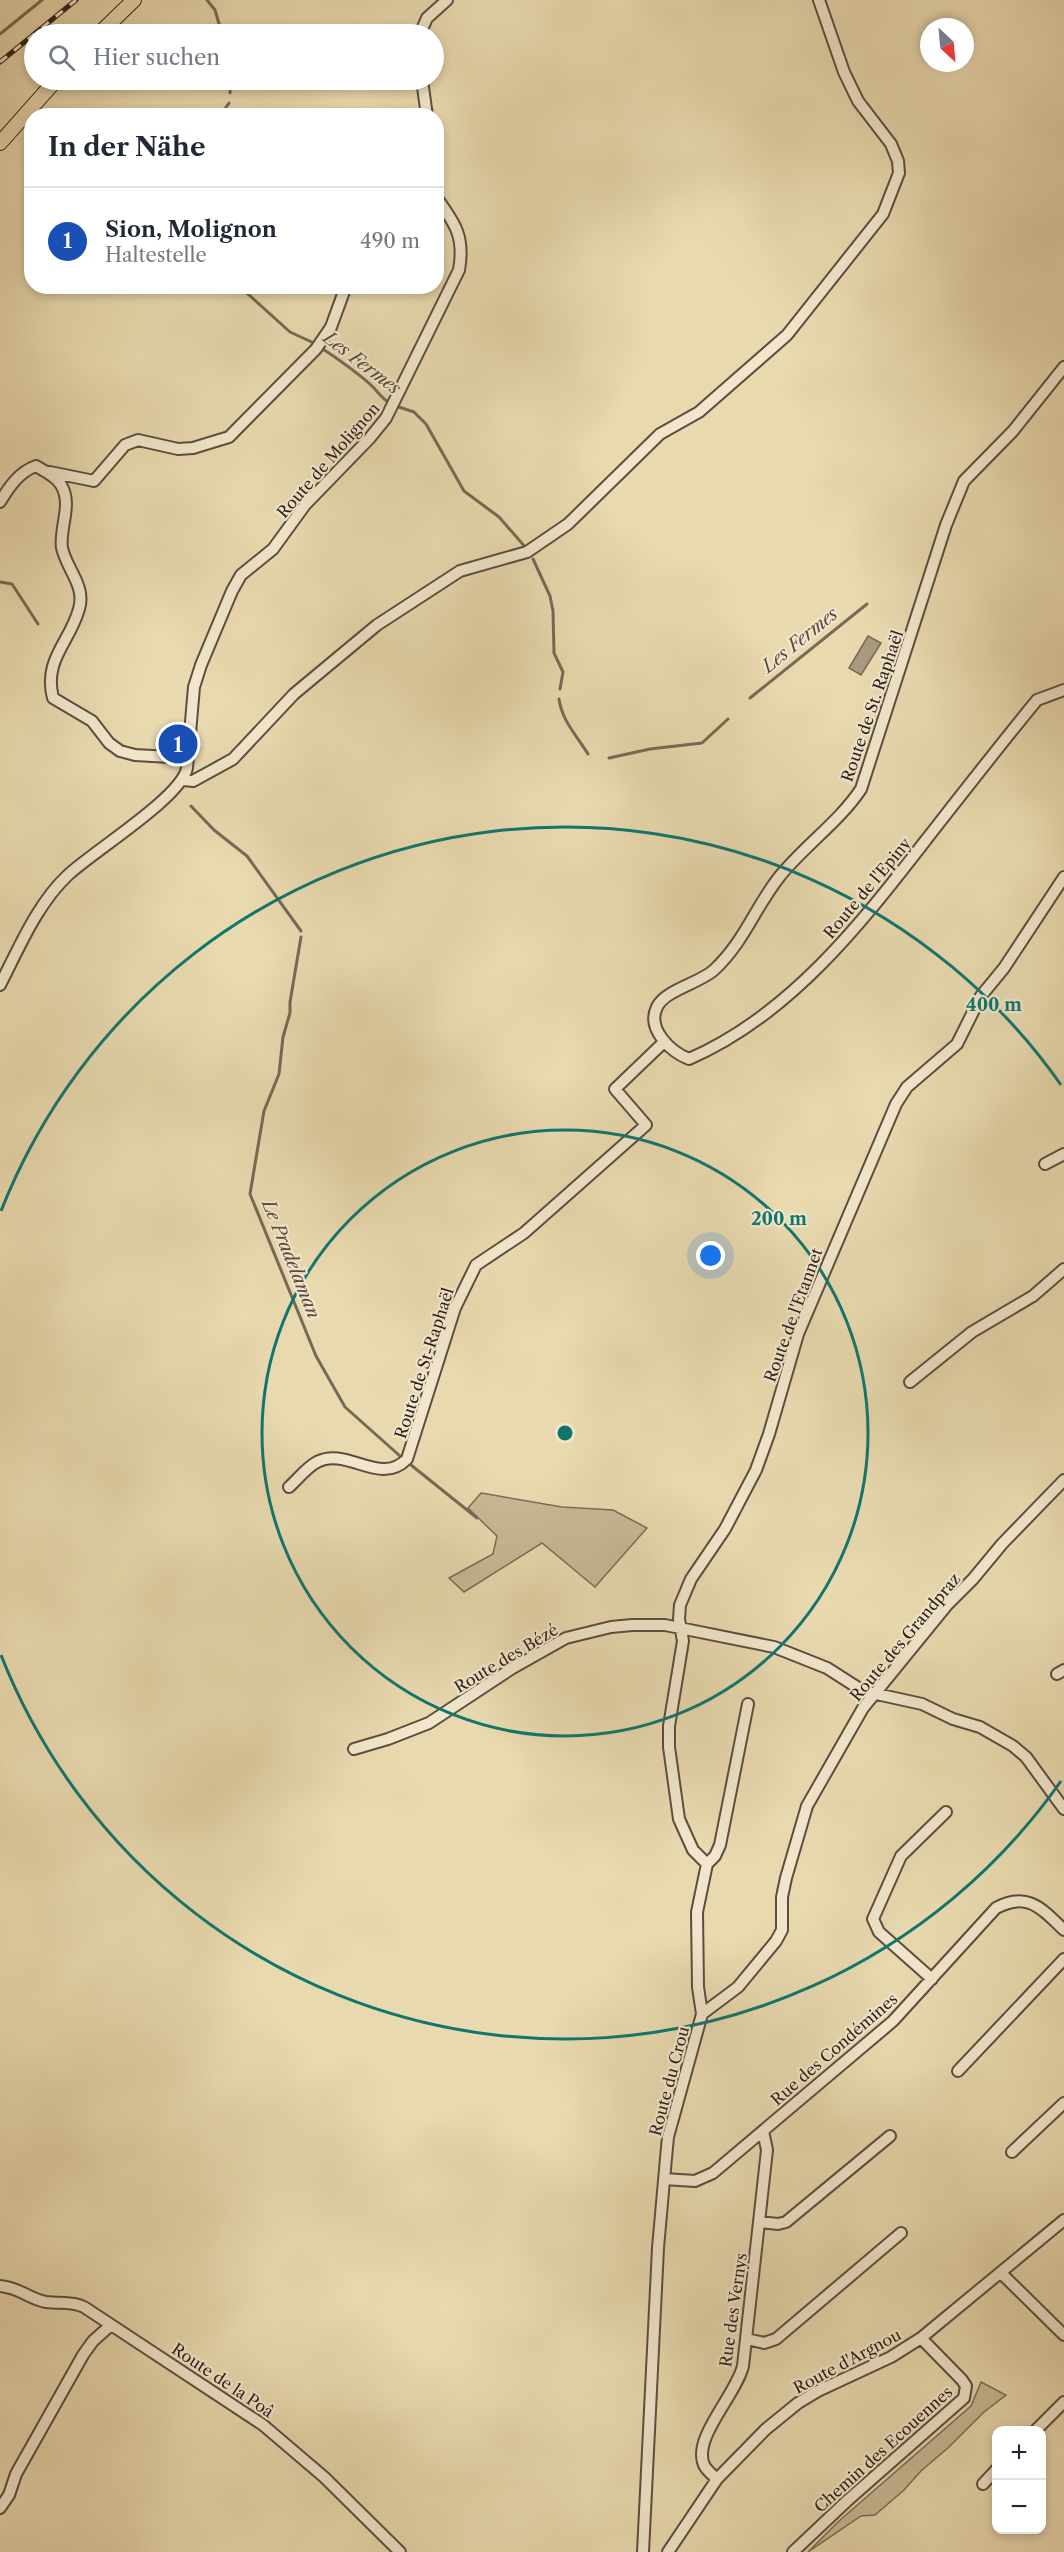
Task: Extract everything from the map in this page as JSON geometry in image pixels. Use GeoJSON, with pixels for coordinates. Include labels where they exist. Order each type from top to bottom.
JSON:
{"type":"FeatureCollection","features":[{"type":"Feature","properties":{"kind":"main road"},"geometry":{"type":"LineString","coordinates":[[109,24],[134,0]]}},
{"type":"Feature","properties":{"kind":"main road"},"geometry":{"type":"LineString","coordinates":[[31,108],[47,90]]}},
{"type":"Feature","properties":{"kind":"main road"},"geometry":{"type":"LineString","coordinates":[[0,143],[24,116]]}},
{"type":"Feature","properties":{"kind":"street"},"geometry":{"type":"LineString","coordinates":[[424,24],[427,18],[447,0]]}},
{"type":"Feature","properties":{"kind":"street"},"geometry":{"type":"LineString","coordinates":[[0,985],[19,945],[63,880],[137,821],[183,780],[193,781],[233,759],[294,694],[376,625],[460,571],[527,552],[568,524],[660,434],[699,412],[787,335],[883,214],[899,173],[898,161],[891,144],[858,101],[844,72],[819,0]]}},
{"type":"Feature","properties":{"kind":"street"},"geometry":{"type":"LineString","coordinates":[[423,90],[426,108]]}},
{"type":"Feature","properties":{"kind":"street","name":"Route de Molignon"},"geometry":{"type":"LineString","coordinates":[[183,780],[194,687],[232,591],[241,576],[273,549],[305,505],[369,439],[391,411],[459,270],[462,255],[456,224],[444,208]]}},
{"type":"Feature","properties":{"kind":"street"},"geometry":{"type":"LineString","coordinates":[[0,502],[11,485],[26,470],[36,466],[58,475],[94,481],[125,446],[138,440],[178,449],[229,437],[319,346],[331,327],[343,294]]}},
{"type":"Feature","properties":{"kind":"street","name":"Route de St. Raphaël"},"geometry":{"type":"LineString","coordinates":[[664,1042],[654,1020],[657,1005],[671,994],[700,980],[714,970],[745,935],[780,876],[852,803],[861,789],[946,525],[964,481],[1019,424],[1064,367]]}},
{"type":"Feature","properties":{"kind":"street"},"geometry":{"type":"LineString","coordinates":[[36,466],[55,478],[62,486],[66,502],[62,548],[81,591],[80,608],[50,669],[53,698],[92,721],[109,743],[120,751],[135,755],[187,758]]}},
{"type":"Feature","properties":{"kind":"street","name":"Route de l'Epiny"},"geometry":{"type":"LineString","coordinates":[[664,1042],[679,1055],[689,1059],[712,1049],[779,1003],[822,965],[891,884],[1036,700],[1064,690]]}},
{"type":"Feature","properties":{"kind":"street","name":"Route de l'Etannet"},"geometry":{"type":"LineString","coordinates":[[682,1629],[678,1611],[682,1597],[691,1579],[725,1529],[756,1470],[798,1334],[897,1104],[907,1087],[957,1044],[981,996],[1004,968],[1064,877]]}},
{"type":"Feature","properties":{"kind":"street","name":"Route de St-Raphaël"},"geometry":{"type":"LineString","coordinates":[[289,1487],[310,1467],[327,1458],[336,1458],[382,1470],[397,1468],[407,1459],[455,1308],[476,1265],[524,1233],[646,1125],[615,1089],[664,1042]]}},
{"type":"Feature","properties":{"kind":"street"},"geometry":{"type":"LineString","coordinates":[[1045,1164],[1064,1154]]}},
{"type":"Feature","properties":{"kind":"street"},"geometry":{"type":"LineString","coordinates":[[910,1382],[972,1332],[1033,1296],[1064,1269]]}},
{"type":"Feature","properties":{"kind":"street","name":"Route des Grandpraz"},"geometry":{"type":"LineString","coordinates":[[702,2014],[738,1987],[779,1935],[783,1920],[782,1897],[786,1878],[807,1806],[863,1708],[1002,1544],[1064,1480]]}},
{"type":"Feature","properties":{"kind":"street","name":"Route des Bézé"},"geometry":{"type":"LineString","coordinates":[[354,1749],[388,1740],[429,1723],[511,1669],[566,1638],[632,1625],[665,1625],[774,1647],[827,1668],[863,1691],[922,1704],[953,1719],[980,1728],[1013,1746],[1035,1768],[1064,1809]]}},
{"type":"Feature","properties":{"kind":"street"},"geometry":{"type":"LineString","coordinates":[[682,1629],[683,1641],[669,1726],[669,1747],[679,1819],[693,1850],[707,1864]]}},
{"type":"Feature","properties":{"kind":"street","name":"Route du Crou"},"geometry":{"type":"LineString","coordinates":[[643,2552],[649,2467],[658,2248],[668,2137],[702,2014],[698,1987],[697,1912],[707,1864],[715,1856],[720,1845],[748,1704]]}},
{"type":"Feature","properties":{"kind":"street"},"geometry":{"type":"LineString","coordinates":[[932,1979],[879,1932],[873,1919],[901,1856],[946,1812]]}},
{"type":"Feature","properties":{"kind":"street","name":"Rue des Condémines"},"geometry":{"type":"LineString","coordinates":[[664,2179],[695,2181],[707,2177],[893,2021],[996,1908],[1011,1901],[1034,1904],[1064,1930]]}},
{"type":"Feature","properties":{"kind":"street"},"geometry":{"type":"LineString","coordinates":[[958,2072],[1064,1959]]}},
{"type":"Feature","properties":{"kind":"street"},"geometry":{"type":"LineString","coordinates":[[1012,2152],[1064,2103]]}},
{"type":"Feature","properties":{"kind":"street","name":"Rue des Vernys"},"geometry":{"type":"LineString","coordinates":[[717,2479],[705,2467],[702,2449],[706,2437],[741,2374],[747,2339],[767,2150],[763,2131]]}},
{"type":"Feature","properties":{"kind":"street"},"geometry":{"type":"LineString","coordinates":[[759,2222],[778,2224],[786,2222],[890,2136]]}},
{"type":"Feature","properties":{"kind":"street","name":"Route d'Argnou"},"geometry":{"type":"LineString","coordinates":[[668,2552],[717,2479],[766,2429],[798,2403],[848,2376],[891,2357],[921,2338],[1064,2220]]}},
{"type":"Feature","properties":{"kind":"street"},"geometry":{"type":"LineString","coordinates":[[747,2339],[764,2343],[776,2339],[901,2233]]}},
{"type":"Feature","properties":{"kind":"street"},"geometry":{"type":"LineString","coordinates":[[1001,2273],[1064,2335]]}},
{"type":"Feature","properties":{"kind":"street","name":"Route de la Poâ"},"geometry":{"type":"LineString","coordinates":[[0,2286],[16,2288],[44,2302],[78,2304],[212,2389],[280,2438],[324,2477],[400,2552]]}},
{"type":"Feature","properties":{"kind":"street"},"geometry":{"type":"LineString","coordinates":[[0,2508],[9,2495],[16,2474],[83,2355],[93,2341],[111,2325]]}},
{"type":"Feature","properties":{"kind":"street","name":"Chemin des Ecouennes"},"geometry":{"type":"LineString","coordinates":[[793,2552],[848,2500],[964,2398],[966,2386],[962,2380],[921,2338]]}},
{"type":"Feature","properties":{"kind":"street"},"geometry":{"type":"LineString","coordinates":[[1040,2426],[1064,2402]]}},
{"type":"Feature","properties":{"kind":"street"},"geometry":{"type":"LineString","coordinates":[[983,2484],[992,2474]]}},
{"type":"Feature","properties":{"kind":"shaded area"},"geometry":{"type":"Polygon","coordinates":[[[868,636],[881,643],[861,675],[849,668],[868,636]]]}},
{"type":"Feature","properties":{"kind":"shaded area"},"geometry":{"type":"Polygon","coordinates":[[[481,1493],[562,1507],[613,1510],[647,1528],[595,1587],[542,1543],[464,1592],[449,1578],[493,1554],[497,1536],[468,1508],[481,1493]]]}},
{"type":"Feature","properties":{"kind":"shaded area"},"geometry":{"type":"Polygon","coordinates":[[[981,2382],[1006,2395],[984,2412],[875,2515],[861,2516],[808,2552],[839,2521],[971,2406],[981,2382]]]}},
{"type":"Feature","properties":{"kind":"waterway"},"geometry":{"type":"LineString","coordinates":[[0,34],[42,0]]}},
{"type":"Feature","properties":{"kind":"waterway","name":"Les Fermes"},"geometry":{"type":"LineString","coordinates":[[207,0],[215,10],[219,24]]}},
{"type":"Feature","properties":{"kind":"waterway","name":"Les Fermes"},"geometry":{"type":"LineString","coordinates":[[226,108],[229,103]]}},
{"type":"Feature","properties":{"kind":"waterway","name":"Les Fermes"},"geometry":{"type":"LineString","coordinates":[[248,294],[290,332],[316,344]]}},
{"type":"Feature","properties":{"kind":"waterway","name":"Les Fermes"},"geometry":{"type":"LineString","coordinates":[[321,348],[362,377],[390,403]]}},
{"type":"Feature","properties":{"kind":"waterway","name":"Les Fermes"},"geometry":{"type":"LineString","coordinates":[[396,406],[414,412],[426,424],[464,491],[499,517],[526,548]]}},
{"type":"Feature","properties":{"kind":"waterway","name":"Les Fermes"},"geometry":{"type":"LineString","coordinates":[[533,559],[550,596],[553,611],[554,653],[563,672],[560,689]]}},
{"type":"Feature","properties":{"kind":"waterway","name":"Le Pradelaman"},"geometry":{"type":"LineString","coordinates":[[0,582],[12,584],[38,624]]}},
{"type":"Feature","properties":{"kind":"waterway","name":"Les Fermes"},"geometry":{"type":"LineString","coordinates":[[750,698],[867,604]]}},
{"type":"Feature","properties":{"kind":"waterway","name":"Les Fermes"},"geometry":{"type":"LineString","coordinates":[[559,699],[567,721],[588,754]]}},
{"type":"Feature","properties":{"kind":"waterway","name":"Les Fermes"},"geometry":{"type":"LineString","coordinates":[[609,758],[650,749],[702,743],[728,719]]}},
{"type":"Feature","properties":{"kind":"waterway","name":"Le Pradelaman"},"geometry":{"type":"LineString","coordinates":[[191,806],[214,830],[247,856],[301,931]]}},
{"type":"Feature","properties":{"kind":"waterway","name":"Le Pradelaman"},"geometry":{"type":"LineString","coordinates":[[301,937],[290,1013],[283,1037],[279,1074],[264,1111],[250,1194],[316,1356],[345,1407],[400,1456]]}},
{"type":"Feature","properties":{"kind":"waterway","name":"Le Pradelaman"},"geometry":{"type":"LineString","coordinates":[[411,1465],[477,1518]]}},
{"type":"Feature","properties":{"kind":"railway"},"geometry":{"type":"LineString","coordinates":[[47,24],[76,0]]}},
{"type":"Feature","properties":{"kind":"railway"},"geometry":{"type":"LineString","coordinates":[[0,62],[24,42]]}},
{"type":"Feature","properties":{"kind":"place","name":"Sion, Molignon"},"geometry":{"type":"Point","coordinates":[178,744]}}]}
